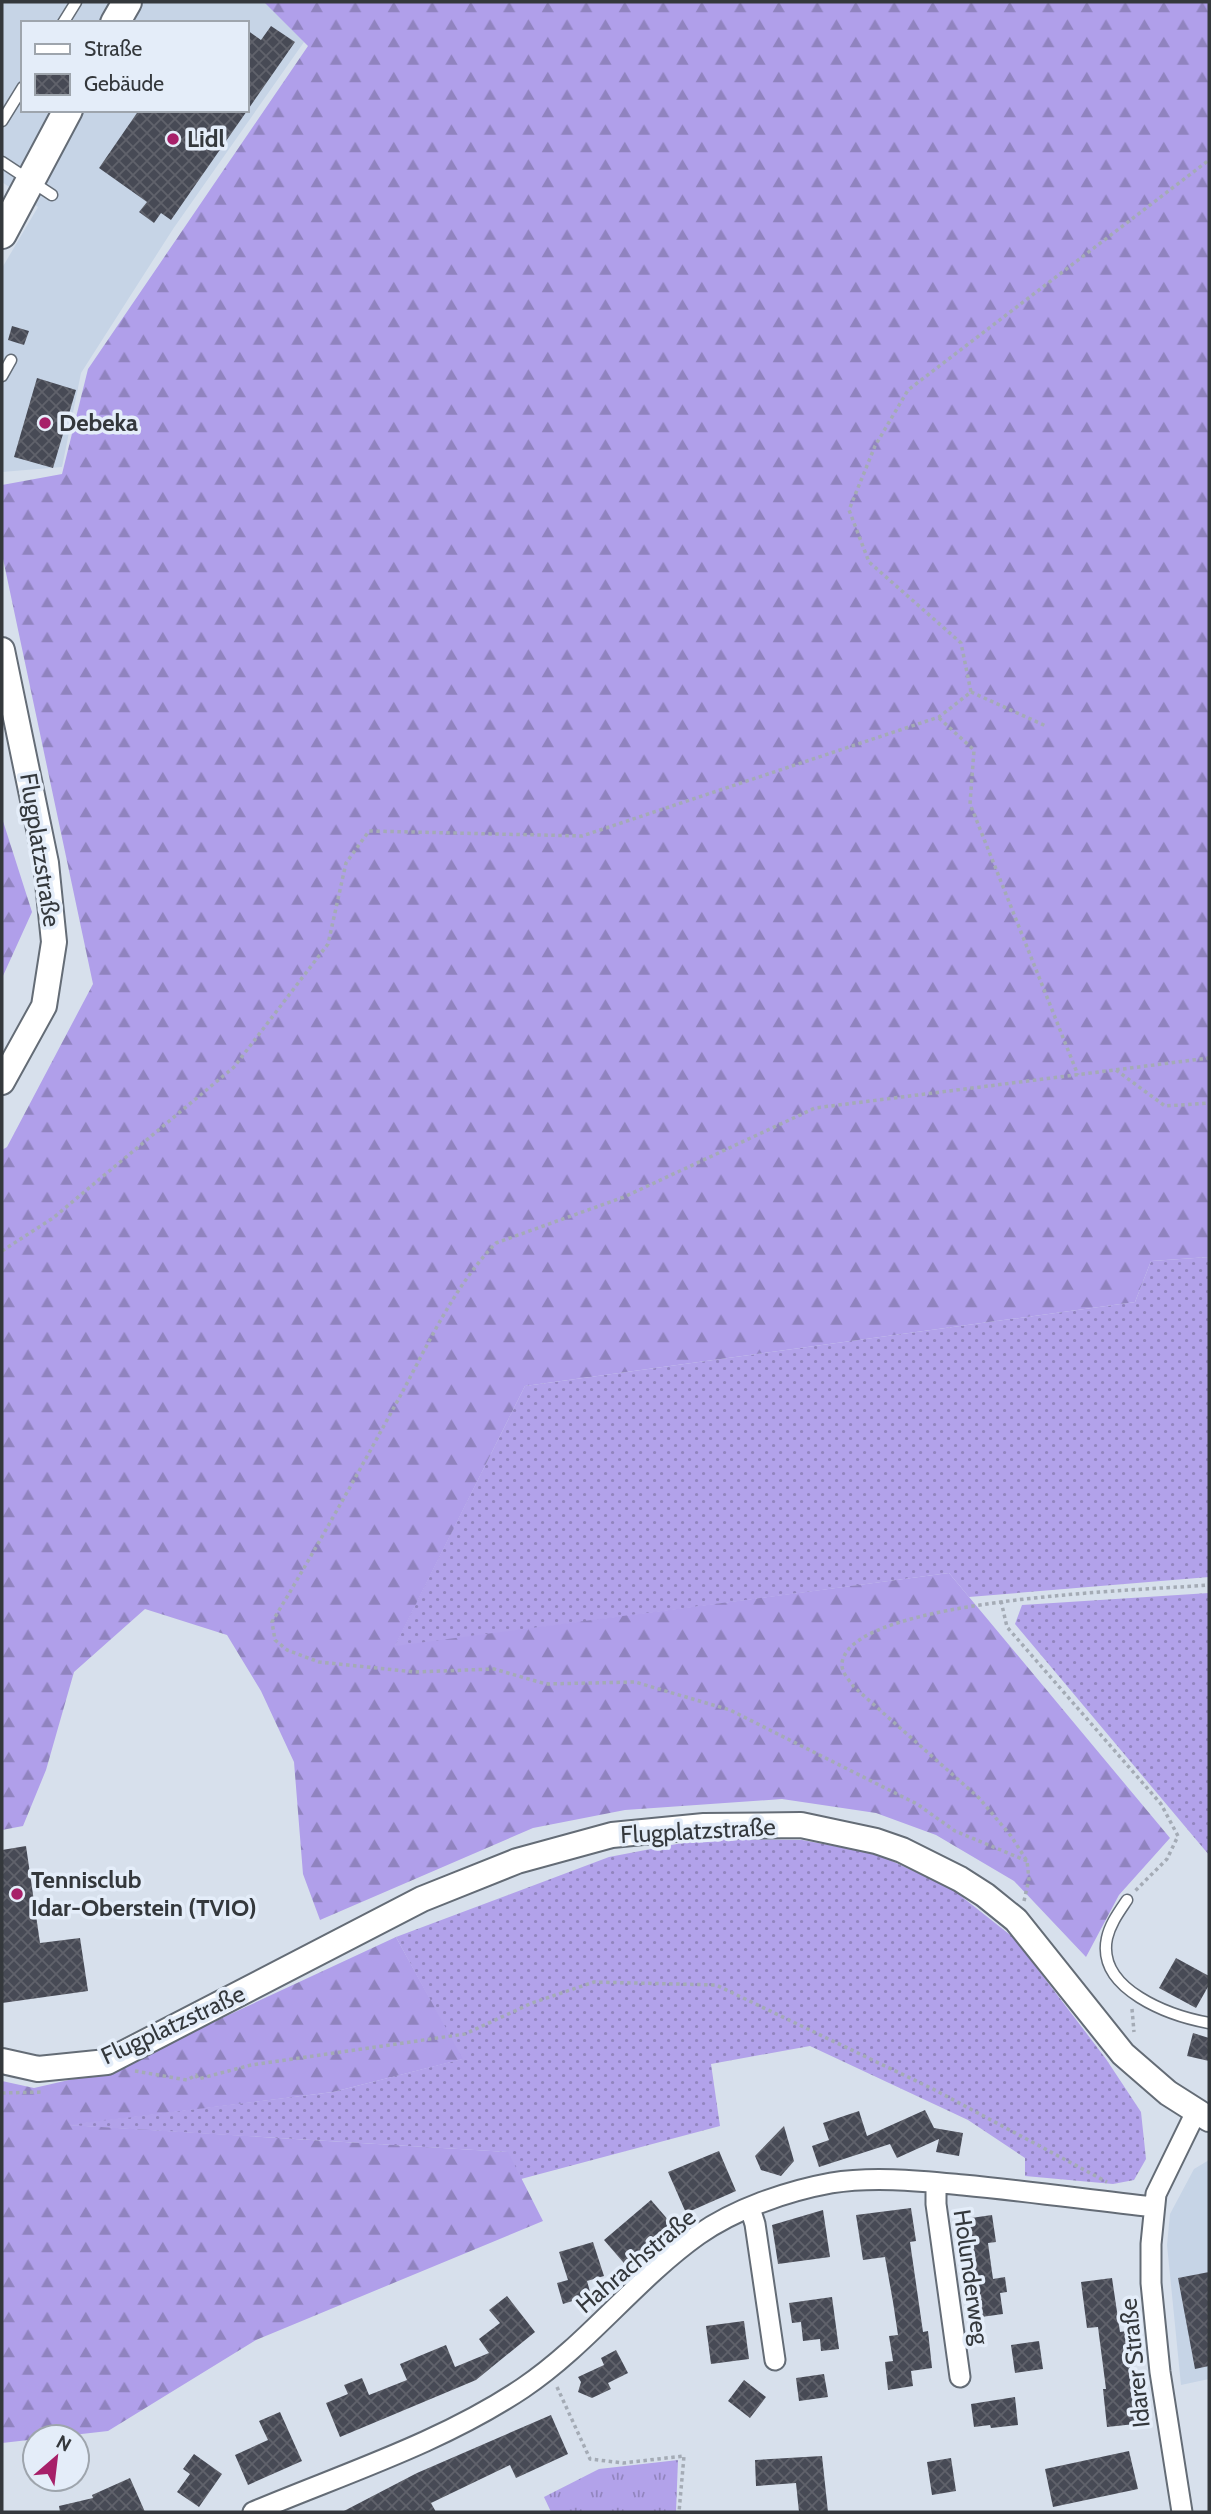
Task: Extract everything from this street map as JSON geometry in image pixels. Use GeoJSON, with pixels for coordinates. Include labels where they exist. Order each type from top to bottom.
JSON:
{"type":"FeatureCollection","features":[{"type":"Feature","properties":{"kind":"main road"},"geometry":{"type":"LineString","coordinates":[[116,21],[127,2]]}},
{"type":"Feature","properties":{"kind":"main road"},"geometry":{"type":"LineString","coordinates":[[2,234],[42,187],[67,112]]}},
{"type":"Feature","properties":{"kind":"street","name":"Flugplatzstraße"},"geometry":{"type":"LineString","coordinates":[[2,650],[46,863],[54,942],[44,1006],[2,1082]]}},
{"type":"Feature","properties":{"kind":"street","name":"Flugplatzstraße"},"geometry":{"type":"LineString","coordinates":[[2,2062],[38,2069],[107,2062],[422,1899],[517,1861],[612,1835],[704,1826],[801,1825],[876,1841],[932,1864],[960,1879],[1016,1920],[1123,2054],[1203,2116]]}},
{"type":"Feature","properties":{"kind":"street"},"geometry":{"type":"LineString","coordinates":[[1153,2207],[1170,2162],[1203,2116]]}},
{"type":"Feature","properties":{"kind":"street","name":"Hahrachstraße"},"geometry":{"type":"LineString","coordinates":[[253,2512],[450,2430],[523,2388],[549,2369],[701,2233],[750,2208],[800,2190],[832,2183],[874,2180],[936,2183],[1153,2207]]}},
{"type":"Feature","properties":{"kind":"street","name":"Holunderweg"},"geometry":{"type":"LineString","coordinates":[[936,2183],[936,2204],[960,2377]]}},
{"type":"Feature","properties":{"kind":"street","name":"Idarer Straße"},"geometry":{"type":"LineString","coordinates":[[1153,2207],[1151,2283],[1171,2460],[1182,2512]]}},
{"type":"Feature","properties":{"kind":"street"},"geometry":{"type":"LineString","coordinates":[[750,2208],[775,2360]]}},
{"type":"Feature","properties":{"kind":"lane"},"geometry":{"type":"LineString","coordinates":[[64,21],[76,2]]}},
{"type":"Feature","properties":{"kind":"lane"},"geometry":{"type":"LineString","coordinates":[[2,121],[21,90]]}},
{"type":"Feature","properties":{"kind":"lane"},"geometry":{"type":"LineString","coordinates":[[2,162],[42,187]]}},
{"type":"Feature","properties":{"kind":"lane"},"geometry":{"type":"LineString","coordinates":[[2,376],[11,360]]}},
{"type":"Feature","properties":{"kind":"lane"},"geometry":{"type":"LineString","coordinates":[[1127,1900],[1113,1923],[1106,1953],[1111,1970],[1131,1991],[1161,2011],[1209,2024]]}},
{"type":"Feature","properties":{"kind":"path"},"geometry":{"type":"LineString","coordinates":[[971,692],[961,643],[869,562],[849,510],[875,446],[908,390],[1209,160]]}},
{"type":"Feature","properties":{"kind":"path"},"geometry":{"type":"LineString","coordinates":[[2,1251],[53,1218],[234,1067],[328,944],[346,863],[369,831],[582,836],[939,718],[971,692]]}},
{"type":"Feature","properties":{"kind":"path"},"geometry":{"type":"LineString","coordinates":[[971,692],[1046,726]]}},
{"type":"Feature","properties":{"kind":"path"},"geometry":{"type":"LineString","coordinates":[[939,718],[974,750],[970,804],[1078,1075]]}},
{"type":"Feature","properties":{"kind":"path"},"geometry":{"type":"LineString","coordinates":[[1027,1861],[955,1831],[917,1804],[730,1710],[635,1682],[546,1684],[494,1669],[415,1672],[319,1662],[287,1650],[275,1640],[272,1622],[326,1531],[446,1311],[482,1257],[496,1243],[624,1197],[815,1108],[1209,1058]]}},
{"type":"Feature","properties":{"kind":"path"},"geometry":{"type":"LineString","coordinates":[[1116,1070],[1165,1106],[1209,1103]]}},
{"type":"Feature","properties":{"kind":"path"},"geometry":{"type":"LineString","coordinates":[[1016,1920],[1029,1879],[1027,1861],[979,1798],[853,1687],[844,1673],[842,1663],[849,1648],[861,1637],[888,1626],[959,1606],[1209,1586]]}},
{"type":"Feature","properties":{"kind":"path"},"geometry":{"type":"LineString","coordinates":[[1001,1601],[1007,1627],[1161,1804],[1178,1836],[1167,1859],[1127,1900]]}},
{"type":"Feature","properties":{"kind":"path"},"geometry":{"type":"LineString","coordinates":[[131,2071],[187,2080],[196,2075],[198,2079],[251,2065],[465,2034],[532,2003],[594,1982],[716,1984],[933,2090],[1106,2181],[1123,2203]]}},
{"type":"Feature","properties":{"kind":"path"},"geometry":{"type":"LineString","coordinates":[[1131,1991],[1136,2066]]}},
{"type":"Feature","properties":{"kind":"path"},"geometry":{"type":"LineString","coordinates":[[2,2093],[34,2094],[47,2091]]}},
{"type":"Feature","properties":{"kind":"path"},"geometry":{"type":"LineString","coordinates":[[549,2369],[590,2459],[623,2463],[684,2456],[679,2512]]}},
{"type":"Feature","properties":{"kind":"shaded area"},"geometry":{"type":"Polygon","coordinates":[[[2,2],[273,2],[304,42],[173,229],[81,373],[62,467],[2,472],[2,268],[38,207],[2,182],[2,2]]]}},
{"type":"Feature","properties":{"kind":"shaded area"},"geometry":{"type":"Polygon","coordinates":[[[1209,2160],[1209,2379],[1181,2385],[1167,2245],[1170,2214],[1194,2169],[1209,2160]]]}},
{"type":"Feature","properties":{"kind":"green space"},"geometry":{"type":"Polygon","coordinates":[[[264,2],[1209,2],[1209,1257],[1151,1261],[1135,1302],[525,1386],[395,1646],[949,1573],[1170,1838],[1119,1895],[1086,1957],[1014,1881],[936,1835],[876,1813],[782,1799],[625,1810],[533,1828],[320,1920],[303,1874],[294,1762],[261,1691],[227,1635],[145,1609],[74,1672],[46,1770],[23,1826],[2,1830],[2,1150],[7,1147],[93,984],[2,554],[2,485],[62,474],[88,369],[308,46],[264,2]]]}},
{"type":"Feature","properties":{"kind":"green space"},"geometry":{"type":"Polygon","coordinates":[[[2,818],[32,912],[2,978],[2,818]]]}},
{"type":"Feature","properties":{"kind":"green space"},"geometry":{"type":"Polygon","coordinates":[[[1209,1257],[1209,1577],[969,1597],[949,1573],[394,1647],[525,1386],[1135,1302],[1151,1261],[1209,1257]]]}},
{"type":"Feature","properties":{"kind":"green space"},"geometry":{"type":"Polygon","coordinates":[[[1209,1593],[1209,1855],[1015,1624],[1022,1605],[1209,1593]]]}},
{"type":"Feature","properties":{"kind":"green space"},"geometry":{"type":"Polygon","coordinates":[[[703,1839],[802,1840],[877,1854],[952,1889],[1014,1938],[1106,2059],[1141,2112],[1146,2159],[1134,2180],[1113,2184],[1025,2176],[1025,2158],[968,2120],[810,2046],[711,2064],[720,2126],[521,2179],[507,2152],[64,2125],[333,2092],[462,2059],[396,1937],[609,1857],[703,1839]]]}},
{"type":"Feature","properties":{"kind":"green space"},"geometry":{"type":"Polygon","coordinates":[[[396,1937],[463,2059],[333,2092],[69,2125],[508,2152],[543,2221],[256,2340],[108,2431],[91,2433],[91,2423],[21,2423],[21,2441],[2,2443],[2,2081],[34,2088],[108,2071],[396,1937]]]}},
{"type":"Feature","properties":{"kind":"green space"},"geometry":{"type":"Polygon","coordinates":[[[678,2460],[676,2512],[551,2512],[544,2497],[599,2469],[678,2460]]]}},
{"type":"Feature","properties":{"kind":"building","name":"Lidl"},"geometry":{"type":"Polygon","coordinates":[[[271,26],[295,42],[248,109],[248,31],[261,40],[271,26]]]}},
{"type":"Feature","properties":{"kind":"building","name":"Lidl"},"geometry":{"type":"Polygon","coordinates":[[[138,112],[246,112],[171,220],[161,213],[154,223],[139,212],[147,202],[99,168],[138,112]]]}},
{"type":"Feature","properties":{"kind":"building"},"geometry":{"type":"Polygon","coordinates":[[[12,326],[29,331],[24,345],[8,340],[12,326]]]}},
{"type":"Feature","properties":{"kind":"building","name":"Debeka"},"geometry":{"type":"Polygon","coordinates":[[[37,378],[76,390],[53,468],[14,457],[37,378]]]}},
{"type":"Feature","properties":{"kind":"building","name":"Tennisclub Idar-Oberstein (TVIO)"},"geometry":{"type":"Polygon","coordinates":[[[26,1846],[40,1943],[80,1938],[88,1991],[2,2003],[2,1850],[26,1846]]]}},
{"type":"Feature","properties":{"kind":"building"},"geometry":{"type":"Polygon","coordinates":[[[1176,1958],[1209,1976],[1209,1985],[1196,2008],[1159,1988],[1176,1958]]]}},
{"type":"Feature","properties":{"kind":"building"},"geometry":{"type":"Polygon","coordinates":[[[1193,2033],[1209,2038],[1209,2061],[1187,2056],[1193,2033]]]}},
{"type":"Feature","properties":{"kind":"building"},"geometry":{"type":"Polygon","coordinates":[[[925,2110],[934,2128],[963,2133],[959,2156],[936,2152],[939,2139],[897,2158],[890,2144],[819,2167],[812,2146],[829,2140],[823,2123],[859,2111],[867,2136],[925,2110]]]}},
{"type":"Feature","properties":{"kind":"building"},"geometry":{"type":"Polygon","coordinates":[[[784,2126],[794,2161],[781,2176],[761,2170],[755,2156],[784,2126]]]}},
{"type":"Feature","properties":{"kind":"building"},"geometry":{"type":"Polygon","coordinates":[[[719,2151],[736,2191],[686,2213],[668,2172],[719,2151]]]}},
{"type":"Feature","properties":{"kind":"building"},"geometry":{"type":"Polygon","coordinates":[[[651,2200],[676,2229],[629,2269],[604,2240],[651,2200]]]}},
{"type":"Feature","properties":{"kind":"building"},"geometry":{"type":"Polygon","coordinates":[[[911,2208],[916,2241],[910,2242],[923,2332],[928,2331],[932,2368],[911,2371],[913,2386],[888,2390],[885,2362],[893,2361],[889,2336],[898,2335],[885,2257],[863,2260],[856,2215],[911,2208]]]}},
{"type":"Feature","properties":{"kind":"building"},"geometry":{"type":"Polygon","coordinates":[[[823,2210],[830,2257],[778,2264],[772,2225],[823,2210]]]}},
{"type":"Feature","properties":{"kind":"building"},"geometry":{"type":"Polygon","coordinates":[[[992,2215],[996,2242],[988,2243],[993,2279],[1005,2277],[1007,2292],[1000,2293],[1003,2314],[974,2318],[963,2246],[967,2246],[964,2219],[992,2215]]]}},
{"type":"Feature","properties":{"kind":"building"},"geometry":{"type":"Polygon","coordinates":[[[593,2242],[604,2276],[587,2281],[591,2295],[563,2304],[557,2283],[568,2280],[559,2252],[593,2242]]]}},
{"type":"Feature","properties":{"kind":"building"},"geometry":{"type":"Polygon","coordinates":[[[1209,2272],[1209,2366],[1195,2369],[1178,2278],[1209,2272]]]}},
{"type":"Feature","properties":{"kind":"building"},"geometry":{"type":"Polygon","coordinates":[[[1112,2278],[1120,2332],[1127,2331],[1135,2424],[1107,2427],[1103,2389],[1106,2389],[1098,2327],[1087,2328],[1081,2282],[1112,2278]]]}},
{"type":"Feature","properties":{"kind":"building"},"geometry":{"type":"Polygon","coordinates":[[[507,2296],[535,2332],[476,2380],[340,2437],[326,2403],[348,2394],[344,2385],[362,2378],[369,2395],[407,2380],[400,2364],[446,2345],[455,2367],[489,2353],[479,2339],[500,2323],[489,2310],[507,2296]]]}},
{"type":"Feature","properties":{"kind":"building"},"geometry":{"type":"Polygon","coordinates":[[[832,2297],[839,2349],[821,2351],[820,2339],[803,2341],[801,2322],[792,2323],[789,2303],[832,2297]]]}},
{"type":"Feature","properties":{"kind":"building"},"geometry":{"type":"Polygon","coordinates":[[[744,2321],[749,2359],[711,2364],[706,2326],[744,2321]]]}},
{"type":"Feature","properties":{"kind":"building"},"geometry":{"type":"Polygon","coordinates":[[[1039,2341],[1043,2369],[1015,2373],[1011,2345],[1039,2341]]]}},
{"type":"Feature","properties":{"kind":"building"},"geometry":{"type":"Polygon","coordinates":[[[616,2350],[628,2373],[608,2383],[611,2389],[592,2398],[578,2392],[581,2382],[578,2377],[604,2365],[601,2358],[616,2350]]]}},
{"type":"Feature","properties":{"kind":"building"},"geometry":{"type":"Polygon","coordinates":[[[824,2374],[828,2397],[799,2401],[796,2378],[824,2374]]]}},
{"type":"Feature","properties":{"kind":"building"},"geometry":{"type":"Polygon","coordinates":[[[744,2380],[766,2397],[750,2418],[728,2401],[744,2380]]]}},
{"type":"Feature","properties":{"kind":"building"},"geometry":{"type":"Polygon","coordinates":[[[1015,2397],[1018,2425],[974,2427],[971,2404],[1015,2397]]]}},
{"type":"Feature","properties":{"kind":"building"},"geometry":{"type":"Polygon","coordinates":[[[280,2412],[302,2461],[248,2485],[235,2455],[268,2440],[259,2421],[280,2412]]]}},
{"type":"Feature","properties":{"kind":"building"},"geometry":{"type":"Polygon","coordinates":[[[551,2415],[568,2454],[516,2478],[510,2465],[431,2503],[436,2512],[342,2512],[417,2473],[551,2415]]]}},
{"type":"Feature","properties":{"kind":"building"},"geometry":{"type":"Polygon","coordinates":[[[1129,2451],[1138,2489],[1053,2507],[1045,2469],[1129,2451]]]}},
{"type":"Feature","properties":{"kind":"building"},"geometry":{"type":"Polygon","coordinates":[[[194,2454],[222,2474],[199,2507],[177,2492],[190,2474],[183,2469],[194,2454]]]}},
{"type":"Feature","properties":{"kind":"building"},"geometry":{"type":"Polygon","coordinates":[[[822,2456],[828,2512],[799,2512],[796,2483],[756,2486],[755,2460],[822,2456]]]}},
{"type":"Feature","properties":{"kind":"building"},"geometry":{"type":"Polygon","coordinates":[[[951,2458],[956,2491],[932,2495],[927,2462],[951,2458]]]}},
{"type":"Feature","properties":{"kind":"building"},"geometry":{"type":"Polygon","coordinates":[[[130,2478],[145,2512],[60,2512],[59,2506],[93,2498],[92,2495],[130,2478]]]}},
{"type":"Feature","properties":{"kind":"place","name":"Lidl"},"geometry":{"type":"Point","coordinates":[173,139]}},
{"type":"Feature","properties":{"kind":"place","name":"Debeka"},"geometry":{"type":"Point","coordinates":[45,423]}},
{"type":"Feature","properties":{"kind":"place","name":"Tennisclub Idar-Oberstein (TVIO)"},"geometry":{"type":"Point","coordinates":[17,1894]}}]}
